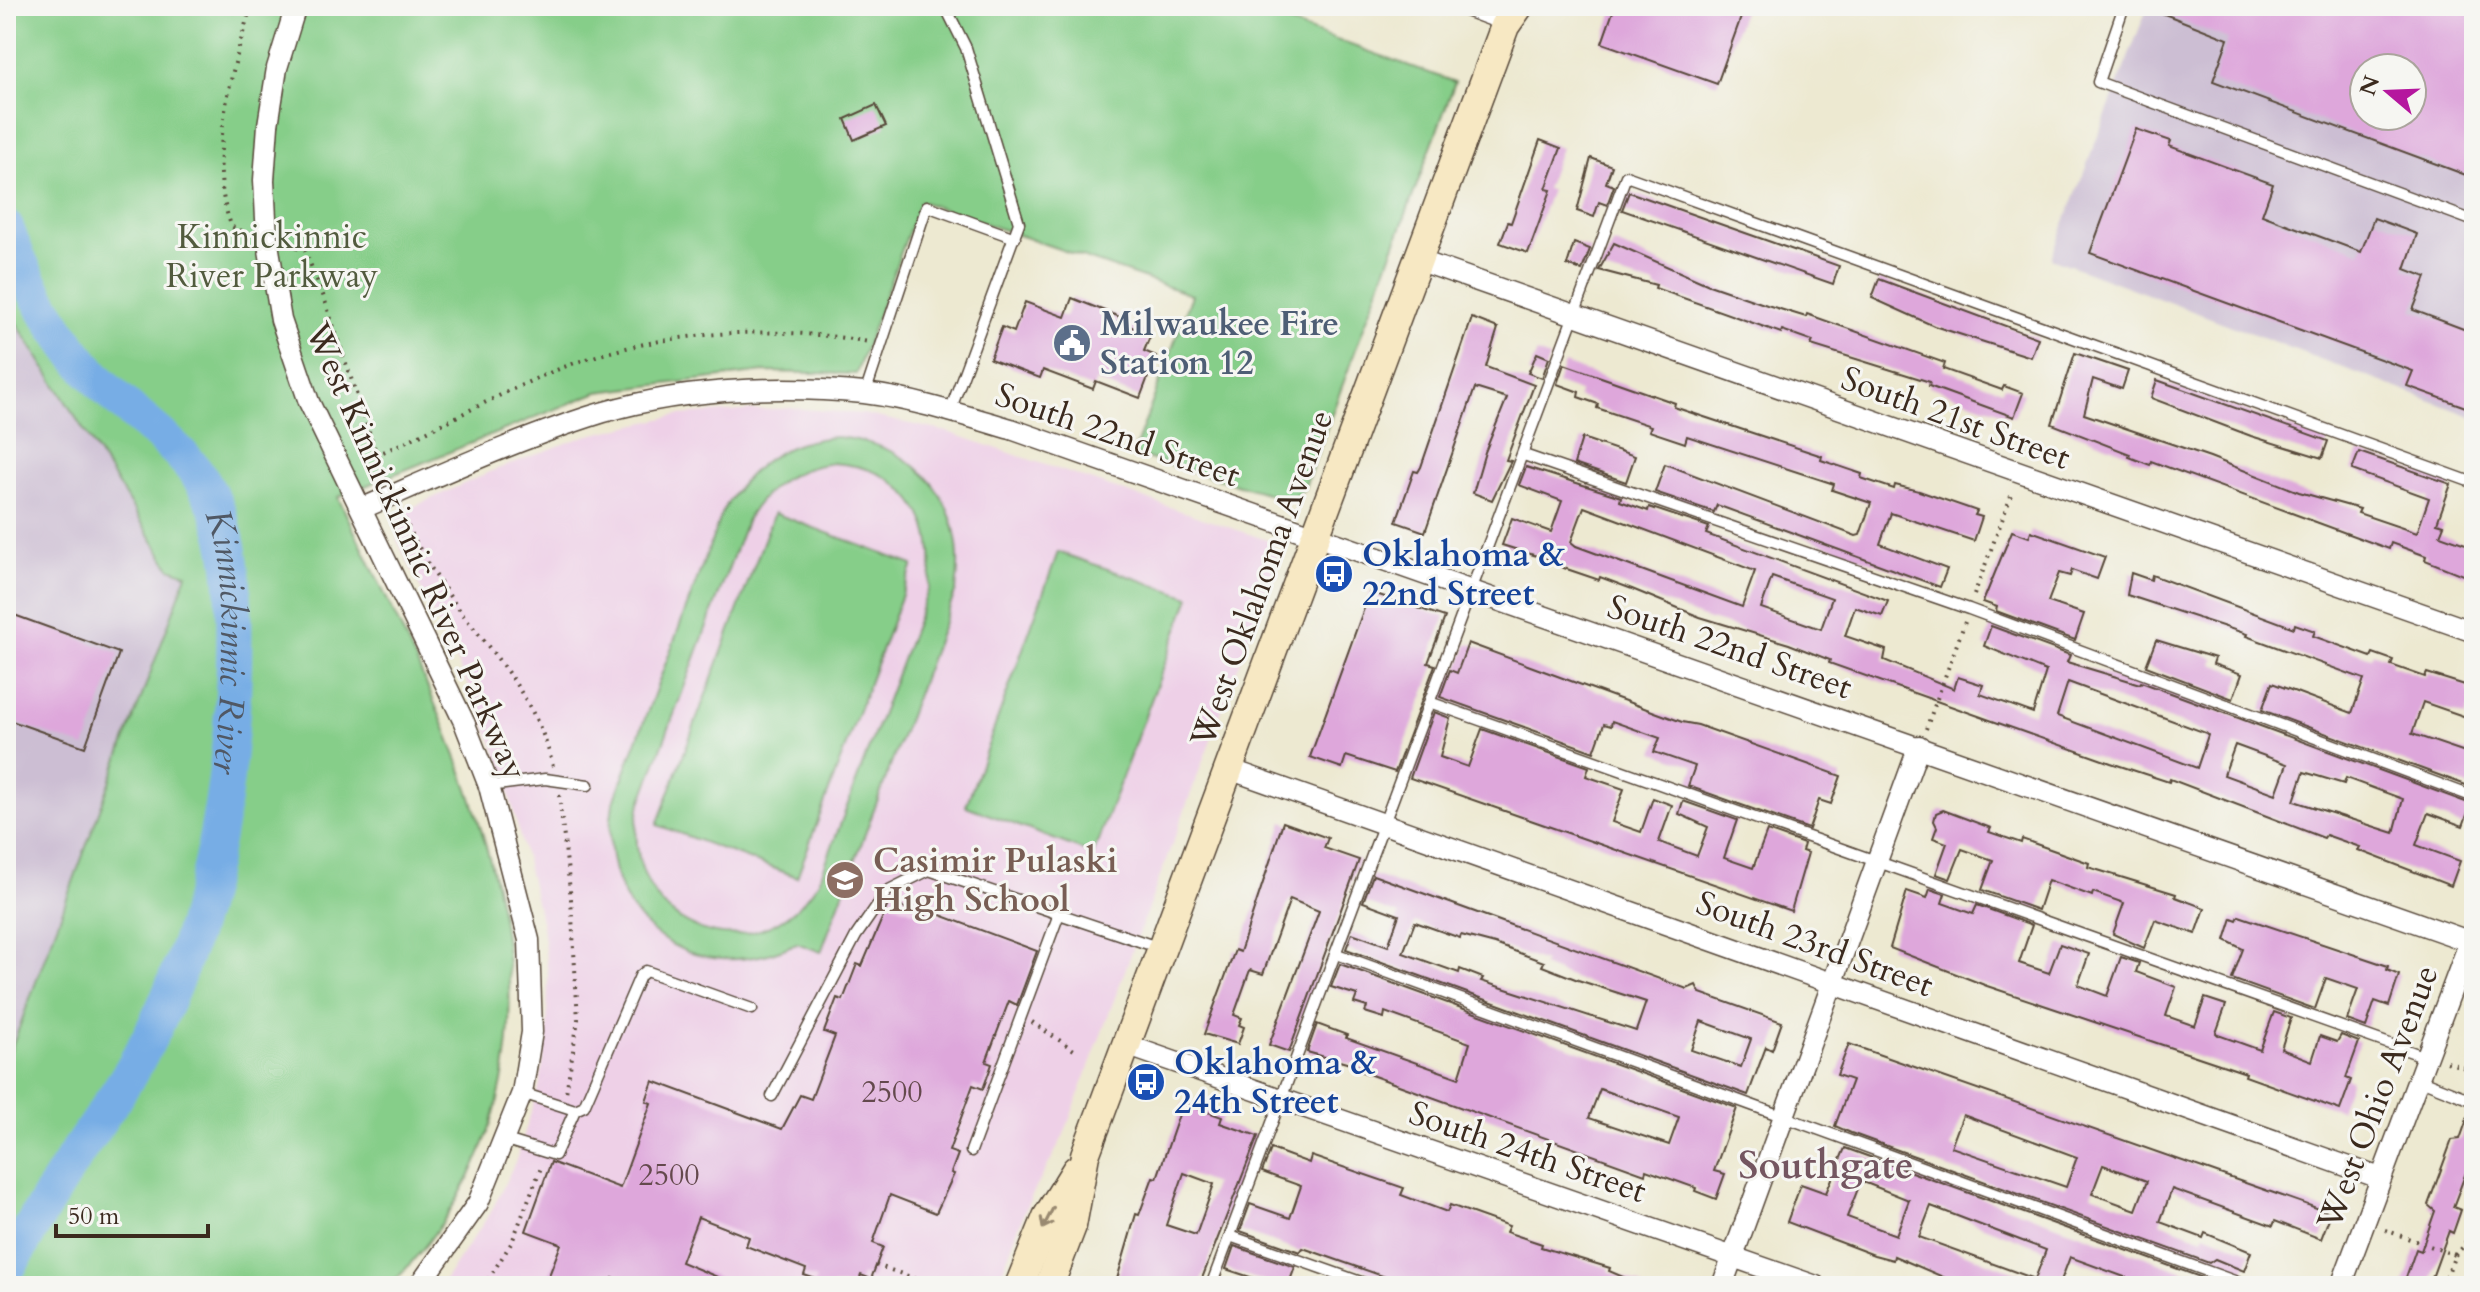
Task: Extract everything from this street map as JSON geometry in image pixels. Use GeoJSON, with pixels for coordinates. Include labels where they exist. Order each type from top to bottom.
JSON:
{"type":"FeatureCollection","features":[{"type":"Feature","properties":{"kind":"main road","name":"West Oklahoma Avenue"},"geometry":{"type":"LineString","coordinates":[[1049,1286],[1072,1226],[1085,1155],[1510,13]]}},
{"type":"Feature","properties":{"kind":"main road","name":"West Oklahoma Avenue"},"geometry":{"type":"LineString","coordinates":[[1019,1286],[1047,1217],[1085,1155]]}},
{"type":"Feature","properties":{"kind":"street","name":"West Kinnickinnic River Parkway"},"geometry":{"type":"LineString","coordinates":[[296,6],[277,68],[264,180],[267,238],[281,320],[309,402],[464,722],[489,786],[529,940],[532,1032],[522,1093],[506,1140],[478,1203],[419,1286]]}},
{"type":"Feature","properties":{"kind":"street","name":"South 21st Street"},"geometry":{"type":"LineString","coordinates":[[1418,260],[2474,632]]}},
{"type":"Feature","properties":{"kind":"street","name":"South 22nd Street"},"geometry":{"type":"LineString","coordinates":[[363,508],[507,446],[620,409],[680,396],[791,390],[865,394],[950,411],[2473,938]]}},
{"type":"Feature","properties":{"kind":"street"},"geometry":{"type":"LineString","coordinates":[[1722,1286],[1919,746]]}},
{"type":"Feature","properties":{"kind":"street","name":"South 23rd Street"},"geometry":{"type":"LineString","coordinates":[[1229,769],[2380,1178]]}},
{"type":"Feature","properties":{"kind":"street","name":"West Ohio Avenue"},"geometry":{"type":"LineString","coordinates":[[2341,1286],[2473,938]]}},
{"type":"Feature","properties":{"kind":"street","name":"South 24th Street"},"geometry":{"type":"LineString","coordinates":[[1126,1045],[1816,1286]]}},
{"type":"Feature","properties":{"kind":"lane"},"geometry":{"type":"LineString","coordinates":[[945,6],[966,48],[1019,223],[950,411]]}},
{"type":"Feature","properties":{"kind":"lane"},"geometry":{"type":"LineString","coordinates":[[1452,6],[1510,13]]}},
{"type":"Feature","properties":{"kind":"lane"},"geometry":{"type":"LineString","coordinates":[[2124,6],[2098,82],[2474,221]]}},
{"type":"Feature","properties":{"kind":"lane"},"geometry":{"type":"LineString","coordinates":[[1211,1286],[1474,591],[1626,176],[2474,483]]}},
{"type":"Feature","properties":{"kind":"lane"},"geometry":{"type":"LineString","coordinates":[[865,394],[927,206],[1015,238]]}},
{"type":"Feature","properties":{"kind":"lane"},"geometry":{"type":"LineString","coordinates":[[1524,455],[1969,609],[2474,797]]}},
{"type":"Feature","properties":{"kind":"lane"},"geometry":{"type":"LineString","coordinates":[[1432,703],[2426,1057]]}},
{"type":"Feature","properties":{"kind":"lane"},"geometry":{"type":"LineString","coordinates":[[489,786],[545,779],[588,785]]}},
{"type":"Feature","properties":{"kind":"lane"},"geometry":{"type":"LineString","coordinates":[[772,1096],[856,936],[887,891],[929,870],[1162,949]]}},
{"type":"Feature","properties":{"kind":"lane"},"geometry":{"type":"LineString","coordinates":[[971,1151],[1059,914]]}},
{"type":"Feature","properties":{"kind":"lane"},"geometry":{"type":"LineString","coordinates":[[1337,954],[1783,1120],[2248,1286]]}},
{"type":"Feature","properties":{"kind":"lane"},"geometry":{"type":"LineString","coordinates":[[522,1093],[575,1110],[584,1106],[640,976],[646,971],[752,1009]]}},
{"type":"Feature","properties":{"kind":"lane"},"geometry":{"type":"LineString","coordinates":[[2418,1079],[2474,1101]]}},
{"type":"Feature","properties":{"kind":"lane"},"geometry":{"type":"LineString","coordinates":[[506,1140],[555,1155],[575,1110]]}},
{"type":"Feature","properties":{"kind":"lane"},"geometry":{"type":"LineString","coordinates":[[1230,1236],[1372,1286]]}},
{"type":"Feature","properties":{"kind":"path"},"geometry":{"type":"LineString","coordinates":[[376,455],[561,368],[613,351],[714,335],[817,333],[881,344]]}},
{"type":"Feature","properties":{"kind":"path"},"geometry":{"type":"LineString","coordinates":[[1022,1015],[1077,1052]]}},
{"type":"Feature","properties":{"kind":"path"},"geometry":{"type":"LineString","coordinates":[[2447,1062],[2474,1071]]}},
{"type":"Feature","properties":{"kind":"path"},"geometry":{"type":"LineString","coordinates":[[2443,1286],[2455,1255],[2464,1246],[2474,1218]]}},
{"type":"Feature","properties":{"kind":"path"},"geometry":{"type":"LineString","coordinates":[[2385,1230],[2455,1255]]}},
{"type":"Feature","properties":{"kind":"path"},"geometry":{"type":"LineString","coordinates":[[876,1265],[937,1286]]}},
{"type":"Feature","properties":{"kind":"shaded area"},"geometry":{"type":"Polygon","coordinates":[[[2148,6],[2474,6],[2474,417],[2051,258],[2148,6]]]}},
{"type":"Feature","properties":{"kind":"shaded area"},"geometry":{"type":"Polygon","coordinates":[[[6,306],[170,568],[187,574],[6,1063],[6,306]]]}},
{"type":"Feature","properties":{"kind":"shaded area","name":"Casimir Pulaski High School"},"geometry":{"type":"Polygon","coordinates":[[[792,408],[863,414],[948,432],[1267,540],[1275,548],[1277,562],[1063,1137],[1026,1207],[997,1286],[440,1286],[491,1212],[516,1160],[539,1087],[547,1040],[548,974],[542,925],[504,773],[478,706],[397,540],[396,520],[404,511],[492,471],[585,436],[678,415],[792,408]]]}},
{"type":"Feature","properties":{"kind":"green space","name":"Kinnickinnic River Parkway"},"geometry":{"type":"Polygon","coordinates":[[[6,6],[1241,6],[1455,82],[1304,489],[1290,500],[1133,454],[1192,295],[920,201],[856,374],[764,372],[598,392],[338,497],[430,692],[470,793],[498,894],[510,996],[499,1096],[461,1193],[390,1286],[6,1286],[6,1063],[187,574],[170,568],[6,306],[6,6]]]}},
{"type":"Feature","properties":{"kind":"green space"},"geometry":{"type":"Polygon","coordinates":[[[837,437],[867,442],[893,452],[915,467],[933,485],[946,507],[955,532],[958,560],[956,590],[821,952],[797,943],[758,956],[721,959],[688,952],[658,936],[635,912],[618,881],[611,845],[613,804],[722,513],[743,482],[769,459],[783,450],[818,439],[837,437]],[[832,463],[793,474],[773,488],[747,519],[639,808],[638,849],[648,884],[669,910],[696,927],[728,934],[761,930],[792,912],[819,881],[929,588],[929,540],[923,519],[898,486],[880,474],[832,463]]]}},
{"type":"Feature","properties":{"kind":"green space"},"geometry":{"type":"Polygon","coordinates":[[[774,513],[913,565],[797,877],[657,825],[774,513]]]}},
{"type":"Feature","properties":{"kind":"green space"},"geometry":{"type":"Polygon","coordinates":[[[1058,552],[1190,597],[1093,854],[966,806],[1058,552]]]}},
{"type":"Feature","properties":{"kind":"building"},"geometry":{"type":"Polygon","coordinates":[[[1615,6],[1745,6],[1717,84],[1602,43],[1615,6]]]}},
{"type":"Feature","properties":{"kind":"building"},"geometry":{"type":"Polygon","coordinates":[[[2144,6],[2474,6],[2474,178],[2350,132],[2428,132],[2428,52],[2348,52],[2348,131],[2213,81],[2228,39],[2144,6]]]}},
{"type":"Feature","properties":{"kind":"building"},"geometry":{"type":"Polygon","coordinates":[[[876,105],[886,126],[854,140],[845,119],[876,105]]]}},
{"type":"Feature","properties":{"kind":"building"},"geometry":{"type":"Polygon","coordinates":[[[2136,129],[2171,141],[2169,146],[2273,184],[2262,215],[2361,252],[2374,218],[2417,234],[2405,269],[2426,277],[2413,310],[2474,333],[2474,410],[2407,386],[2413,371],[2090,253],[2136,129]]]}},
{"type":"Feature","properties":{"kind":"building"},"geometry":{"type":"Polygon","coordinates":[[[1540,140],[1561,148],[1546,189],[1551,190],[1528,253],[1500,243],[1508,222],[1511,223],[1540,140]]]}},
{"type":"Feature","properties":{"kind":"building"},"geometry":{"type":"Polygon","coordinates":[[[1591,158],[1612,166],[1606,183],[1614,186],[1607,205],[1599,202],[1594,217],[1577,211],[1591,158]]]}},
{"type":"Feature","properties":{"kind":"building"},"geometry":{"type":"Polygon","coordinates":[[[1629,192],[1839,266],[1833,284],[1622,210],[1629,192]]]}},
{"type":"Feature","properties":{"kind":"building"},"geometry":{"type":"Polygon","coordinates":[[[1574,243],[1590,249],[1582,270],[1567,265],[1574,243]]]}},
{"type":"Feature","properties":{"kind":"building"},"geometry":{"type":"Polygon","coordinates":[[[1614,243],[1709,285],[1806,317],[1807,314],[1945,363],[1943,369],[2002,390],[2004,386],[2023,393],[2014,417],[1929,386],[1930,382],[1811,345],[1813,341],[1782,330],[1781,333],[1655,288],[1656,285],[1599,270],[1614,243]]]}},
{"type":"Feature","properties":{"kind":"building"},"geometry":{"type":"Polygon","coordinates":[[[1879,279],[2038,338],[2031,357],[1934,326],[1872,298],[1879,279]]]}},
{"type":"Feature","properties":{"kind":"building","name":"Milwaukee Fire Station 12"},"geometry":{"type":"Polygon","coordinates":[[[1072,298],[1120,317],[1118,322],[1151,334],[1144,351],[1156,356],[1140,398],[1096,381],[1093,389],[1043,370],[1040,378],[990,359],[1002,327],[1014,332],[1025,302],[1065,317],[1072,298]]]}},
{"type":"Feature","properties":{"kind":"building"},"geometry":{"type":"Polygon","coordinates":[[[1472,318],[1498,328],[1486,367],[1534,385],[1506,460],[1511,461],[1492,500],[1473,493],[1485,452],[1507,398],[1475,388],[1425,532],[1396,522],[1414,471],[1418,472],[1421,467],[1472,318]]]}},
{"type":"Feature","properties":{"kind":"building"},"geometry":{"type":"Polygon","coordinates":[[[1537,353],[1549,358],[1542,378],[1528,373],[1537,353]]]}},
{"type":"Feature","properties":{"kind":"building"},"geometry":{"type":"Polygon","coordinates":[[[2075,353],[2128,371],[2122,389],[2093,379],[2084,414],[2210,457],[2299,492],[2360,509],[2358,513],[2417,533],[2429,498],[2352,470],[2359,452],[2451,484],[2437,523],[2444,525],[2440,535],[2474,547],[2474,575],[2466,572],[2465,576],[2391,543],[2389,549],[2151,461],[2150,465],[2129,457],[2130,454],[2052,424],[2075,353]]]}},
{"type":"Feature","properties":{"kind":"building"},"geometry":{"type":"Polygon","coordinates":[[[1564,364],[1675,403],[1674,407],[1822,456],[1821,460],[1862,474],[1861,478],[1894,489],[1895,485],[1919,491],[1977,511],[1975,515],[1982,517],[1974,541],[1891,513],[1880,544],[1947,569],[1940,587],[1717,505],[1714,512],[1655,492],[1665,464],[1856,536],[1860,535],[1871,503],[1832,490],[1834,484],[1687,436],[1685,443],[1649,431],[1651,426],[1597,408],[1598,404],[1578,397],[1579,392],[1557,384],[1564,364]]]}},
{"type":"Feature","properties":{"kind":"building"},"geometry":{"type":"Polygon","coordinates":[[[2157,380],[2328,441],[2322,458],[2251,436],[2151,398],[2157,380]]]}},
{"type":"Feature","properties":{"kind":"building"},"geometry":{"type":"Polygon","coordinates":[[[1582,438],[1635,456],[1626,482],[1574,464],[1582,438]]]}},
{"type":"Feature","properties":{"kind":"building"},"geometry":{"type":"Polygon","coordinates":[[[1526,467],[1621,497],[1620,501],[1648,511],[1649,507],[1709,527],[1706,534],[1888,601],[1882,616],[1855,607],[1845,636],[1886,650],[1884,660],[1954,689],[1958,677],[1983,685],[1980,694],[2033,713],[2046,671],[1984,646],[1991,626],[2070,655],[2067,662],[2141,682],[2471,804],[2463,826],[2428,813],[2416,845],[2460,861],[2451,886],[2358,850],[2360,847],[2326,835],[2324,838],[2170,779],[2169,782],[2111,763],[1829,663],[1830,660],[1789,644],[1700,617],[1600,577],[1599,580],[1558,566],[1559,563],[1502,545],[1512,518],[1551,532],[1562,501],[1519,485],[1526,467]],[[1584,507],[1571,542],[1742,607],[1755,571],[1584,507]],[[1772,577],[1761,608],[1821,629],[1832,598],[1772,577]],[[2068,682],[2057,716],[2197,768],[2208,735],[2068,682]],[[2235,745],[2224,775],[2276,794],[2287,764],[2235,745]],[[2304,772],[2294,801],[2394,833],[2403,799],[2346,778],[2344,784],[2304,772]]]}},
{"type":"Feature","properties":{"kind":"building"},"geometry":{"type":"Polygon","coordinates":[[[2012,531],[2029,537],[2031,531],[2105,557],[2097,579],[2072,570],[2070,576],[2059,573],[2048,602],[2084,614],[2075,640],[1996,611],[1997,607],[1983,602],[2012,531]]]}},
{"type":"Feature","properties":{"kind":"building"},"geometry":{"type":"Polygon","coordinates":[[[2131,573],[2151,580],[2152,575],[2294,628],[2295,624],[2315,631],[2313,636],[2371,657],[2373,653],[2393,660],[2391,665],[2425,677],[2427,673],[2468,686],[2467,691],[2474,694],[2466,717],[2423,702],[2412,734],[2474,755],[2474,788],[2262,710],[2272,683],[2352,713],[2364,679],[2247,634],[2127,595],[2131,573]]]}},
{"type":"Feature","properties":{"kind":"building"},"geometry":{"type":"Polygon","coordinates":[[[1370,592],[1445,617],[1428,663],[1435,665],[1395,772],[1346,756],[1342,768],[1310,757],[1370,592]]]}},
{"type":"Feature","properties":{"kind":"building"},"geometry":{"type":"Polygon","coordinates":[[[6,612],[119,653],[85,747],[6,719],[6,612]]]}},
{"type":"Feature","properties":{"kind":"building"},"geometry":{"type":"Polygon","coordinates":[[[2156,640],[2215,658],[2213,664],[2242,674],[2233,699],[2146,666],[2156,640]]]}},
{"type":"Feature","properties":{"kind":"building"},"geometry":{"type":"Polygon","coordinates":[[[1468,643],[1682,722],[1841,776],[1831,804],[1819,800],[1809,829],[1688,786],[1695,766],[1654,752],[1660,738],[1612,721],[1611,726],[1604,724],[1594,752],[1440,697],[1450,670],[1457,673],[1468,643]]]}},
{"type":"Feature","properties":{"kind":"building"},"geometry":{"type":"Polygon","coordinates":[[[1434,712],[1450,718],[1440,757],[1468,767],[1482,729],[1589,767],[1586,776],[1624,789],[1612,822],[1641,832],[1653,798],[1672,805],[1659,842],[1697,856],[1708,827],[1679,814],[1683,801],[1737,820],[1724,858],[1753,868],[1767,831],[1804,844],[1802,851],[1808,853],[1791,911],[1410,778],[1434,712]]]}},
{"type":"Feature","properties":{"kind":"building"},"geometry":{"type":"Polygon","coordinates":[[[1943,810],[1991,828],[1989,832],[2021,843],[2022,839],[2089,863],[2088,867],[2176,894],[2175,897],[2205,908],[2196,934],[2155,920],[2144,948],[2113,934],[2124,903],[2093,892],[2092,896],[2048,880],[2038,910],[1982,890],[1993,860],[1962,849],[1950,879],[1936,874],[1947,843],[1933,838],[1937,827],[1934,821],[1936,813],[1943,810]]]}},
{"type":"Feature","properties":{"kind":"building"},"geometry":{"type":"Polygon","coordinates":[[[1283,822],[1328,838],[1324,848],[1359,860],[1289,1052],[1269,1045],[1319,911],[1290,899],[1263,974],[1250,970],[1234,1015],[1242,1018],[1239,1025],[1244,1027],[1238,1044],[1204,1034],[1235,950],[1240,952],[1283,822]]]}},
{"type":"Feature","properties":{"kind":"building"},"geometry":{"type":"Polygon","coordinates":[[[1373,875],[1687,989],[1696,985],[1700,993],[1782,1022],[1772,1050],[1766,1047],[1748,1095],[1346,949],[1352,933],[1388,946],[1399,915],[1363,902],[1373,875]],[[1415,922],[1403,953],[1459,973],[1460,969],[1483,978],[1481,981],[1636,1031],[1646,1002],[1578,980],[1542,966],[1544,962],[1495,944],[1461,935],[1460,938],[1415,922]],[[1701,1021],[1691,1050],[1741,1067],[1751,1039],[1701,1021]]]}},
{"type":"Feature","properties":{"kind":"building"},"geometry":{"type":"Polygon","coordinates":[[[1930,889],[1945,894],[1942,903],[1973,914],[1977,905],[2032,925],[2019,963],[2049,973],[2060,944],[2089,954],[2078,985],[2107,996],[2121,957],[2139,963],[2136,972],[2176,987],[2166,1016],[2195,1026],[2205,998],[2226,1005],[2216,1033],[2260,1050],[2274,1012],[2291,1018],[2281,1049],[2312,1061],[2320,1036],[2337,1042],[2341,1035],[2359,1042],[2346,1078],[2351,1080],[2340,1110],[2245,1076],[2246,1073],[1987,986],[1890,948],[1907,891],[1927,898],[1930,889]]]}},
{"type":"Feature","properties":{"kind":"building"},"geometry":{"type":"Polygon","coordinates":[[[889,902],[925,916],[927,910],[1037,951],[1017,1005],[1009,1001],[986,1062],[992,1064],[983,1089],[973,1085],[949,1151],[958,1154],[951,1173],[954,1174],[936,1213],[890,1195],[873,1243],[883,1247],[871,1279],[861,1275],[857,1286],[813,1286],[816,1279],[804,1275],[806,1269],[746,1246],[749,1237],[698,1217],[681,1262],[739,1286],[633,1286],[613,1278],[610,1286],[545,1286],[561,1244],[526,1231],[551,1162],[620,1188],[651,1103],[646,1101],[653,1081],[782,1129],[800,1095],[811,1099],[835,1036],[824,1032],[837,998],[843,1000],[857,964],[862,966],[889,902]]]}},
{"type":"Feature","properties":{"kind":"building"},"geometry":{"type":"Polygon","coordinates":[[[2239,916],[2388,966],[2387,970],[2399,975],[2389,1006],[2375,1001],[2366,1027],[2347,1020],[2358,989],[2326,978],[2315,1009],[2232,979],[2243,949],[2225,940],[2232,918],[2237,920],[2239,916]]]}},
{"type":"Feature","properties":{"kind":"building"},"geometry":{"type":"Polygon","coordinates":[[[1340,964],[1737,1108],[1714,1171],[1725,1174],[1716,1199],[1695,1191],[1696,1188],[1646,1170],[1645,1174],[1360,1071],[1361,1067],[1307,1052],[1317,1024],[1347,1035],[1346,1038],[1459,1078],[1470,1043],[1385,1012],[1384,1018],[1365,1012],[1367,1007],[1354,1003],[1357,995],[1331,987],[1340,964]],[[1600,1089],[1589,1118],[1669,1145],[1679,1117],[1600,1089]]]}},
{"type":"Feature","properties":{"kind":"building"},"geometry":{"type":"Polygon","coordinates":[[[1849,1044],[2331,1213],[2321,1239],[2275,1221],[2273,1226],[2172,1189],[2160,1222],[2203,1238],[2205,1233],[2251,1252],[2244,1271],[2215,1259],[2209,1263],[1835,1126],[1852,1080],[1837,1075],[1849,1044]],[[1963,1115],[1951,1147],[2066,1187],[2077,1157],[1963,1115]],[[2103,1165],[2092,1194],[2136,1210],[2147,1181],[2103,1165]]]}},
{"type":"Feature","properties":{"kind":"building"},"geometry":{"type":"Polygon","coordinates":[[[1183,1103],[1222,1117],[1220,1123],[1258,1136],[1199,1286],[1115,1286],[1136,1214],[1139,1215],[1153,1177],[1157,1178],[1183,1103]],[[1184,1173],[1166,1225],[1196,1235],[1214,1184],[1184,1173]]]}},
{"type":"Feature","properties":{"kind":"building"},"geometry":{"type":"Polygon","coordinates":[[[2471,1108],[2474,1109],[2474,1151],[2453,1207],[2461,1210],[2453,1233],[2449,1231],[2429,1286],[2403,1286],[2416,1249],[2421,1251],[2435,1211],[2428,1205],[2452,1140],[2460,1139],[2471,1108]]]}},
{"type":"Feature","properties":{"kind":"building"},"geometry":{"type":"Polygon","coordinates":[[[1845,1148],[2203,1278],[2200,1286],[2149,1286],[2070,1257],[2059,1286],[1964,1286],[1894,1256],[1893,1260],[1874,1255],[1787,1222],[1801,1184],[1826,1193],[1845,1148]],[[1861,1181],[1847,1217],[1896,1235],[1909,1200],[1861,1181]],[[1931,1206],[1919,1237],[2035,1279],[2046,1250],[1931,1206]]]}},
{"type":"Feature","properties":{"kind":"building"},"geometry":{"type":"Polygon","coordinates":[[[1271,1149],[1309,1163],[1311,1156],[1404,1188],[1401,1195],[1447,1212],[1450,1205],[1509,1226],[1506,1232],[1542,1244],[1541,1247],[1610,1268],[1609,1271],[1644,1286],[1589,1286],[1567,1278],[1564,1286],[1411,1286],[1303,1248],[1300,1252],[1240,1231],[1250,1204],[1290,1218],[1301,1186],[1262,1172],[1271,1149]]]}},
{"type":"Feature","properties":{"kind":"building"},"geometry":{"type":"Polygon","coordinates":[[[1234,1246],[1295,1267],[1288,1286],[1277,1286],[1226,1269],[1234,1246]]]}},
{"type":"Feature","properties":{"kind":"waterway","name":"Kinnickinnic River"},"geometry":{"type":"LineString","coordinates":[[6,228],[34,290],[71,348],[114,396],[173,446],[209,493],[225,533],[232,577],[234,622],[232,717],[219,821],[196,922],[179,972],[134,1066],[6,1271]]}},
{"type":"Feature","properties":{"kind":"place","name":"Milwaukee Fire Station 12"},"geometry":{"type":"Point","coordinates":[1072,343]}},
{"type":"Feature","properties":{"kind":"place","name":"Oklahoma & 22nd Street"},"geometry":{"type":"Point","coordinates":[1334,574]}},
{"type":"Feature","properties":{"kind":"place","name":"Casimir Pulaski High School"},"geometry":{"type":"Point","coordinates":[845,880]}},
{"type":"Feature","properties":{"kind":"place","name":"Oklahoma & 24th Street"},"geometry":{"type":"Point","coordinates":[1146,1082]}},
{"type":"Feature","properties":{"kind":"district","name":"Southgate"},"geometry":{"type":"Point","coordinates":[1826,1165]}}]}
